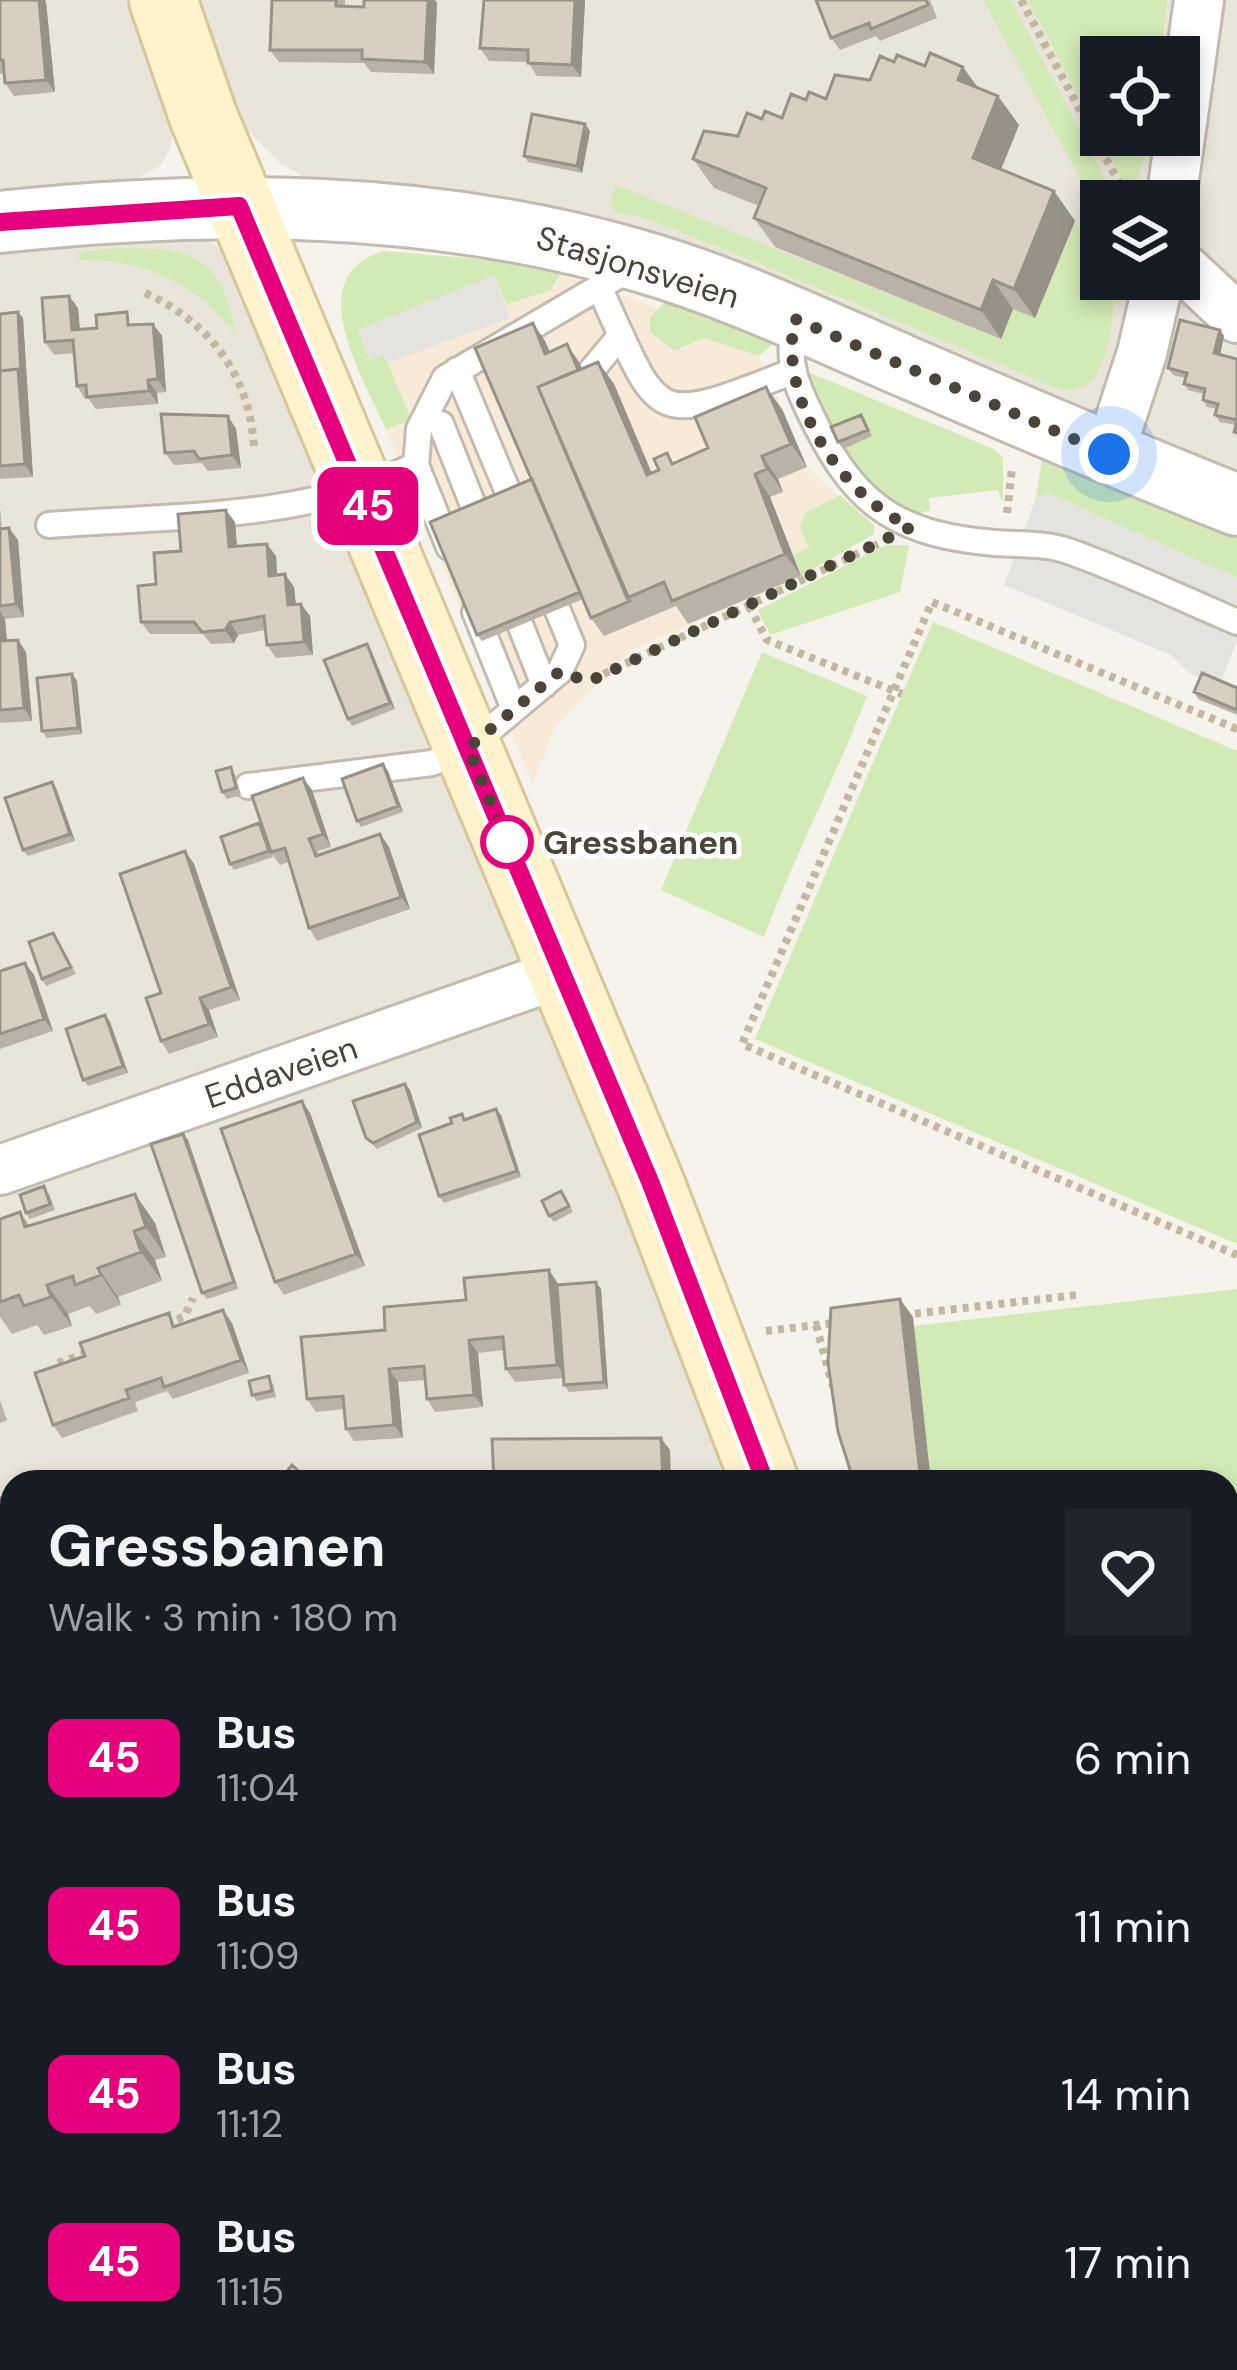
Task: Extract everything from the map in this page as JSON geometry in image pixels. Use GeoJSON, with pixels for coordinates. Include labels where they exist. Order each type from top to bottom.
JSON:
{"type":"FeatureCollection","features":[{"type":"Feature","properties":{"kind":"main road"},"geometry":{"type":"LineString","coordinates":[[163,0],[239,206],[388,477],[491,729],[561,973],[674,1242],[760,1470]]}},
{"type":"Feature","properties":{"kind":"street"},"geometry":{"type":"LineString","coordinates":[[1174,180],[1198,0]]}},
{"type":"Feature","properties":{"kind":"street","name":"Stasjonsveien"},"geometry":{"type":"LineString","coordinates":[[0,222],[239,206],[478,225],[621,275],[793,346],[1109,454],[1237,505]]}},
{"type":"Feature","properties":{"kind":"street"},"geometry":{"type":"LineString","coordinates":[[1200,284],[1237,318]]}},
{"type":"Feature","properties":{"kind":"street"},"geometry":{"type":"LineString","coordinates":[[1109,454],[1154,300]]}},
{"type":"Feature","properties":{"kind":"street","name":"Eddaveien"},"geometry":{"type":"LineString","coordinates":[[0,1170],[561,973]]}},
{"type":"Feature","properties":{"kind":"lane"},"geometry":{"type":"LineString","coordinates":[[621,275],[621,335],[645,386],[657,400],[679,408],[706,405],[793,346],[832,459],[855,489],[911,527],[935,537],[1062,549],[1237,622]]}},
{"type":"Feature","properties":{"kind":"lane"},"geometry":{"type":"LineString","coordinates":[[49,525],[322,503],[388,477],[430,426],[445,377],[621,275]]}},
{"type":"Feature","properties":{"kind":"lane"},"geometry":{"type":"LineString","coordinates":[[586,377],[621,335]]}},
{"type":"Feature","properties":{"kind":"lane"},"geometry":{"type":"LineString","coordinates":[[248,786],[432,763],[491,729],[552,678],[572,645],[458,370]]}},
{"type":"Feature","properties":{"kind":"lane"},"geometry":{"type":"LineString","coordinates":[[430,426],[506,408]]}},
{"type":"Feature","properties":{"kind":"lane"},"geometry":{"type":"LineString","coordinates":[[430,426],[552,678]]}},
{"type":"Feature","properties":{"kind":"lane"},"geometry":{"type":"LineString","coordinates":[[388,477],[465,587],[491,729]]}},
{"type":"Feature","properties":{"kind":"path"},"geometry":{"type":"LineString","coordinates":[[1021,0],[1118,180]]}},
{"type":"Feature","properties":{"kind":"path"},"geometry":{"type":"LineString","coordinates":[[145,293],[184,314],[226,359],[253,413],[254,449]]}},
{"type":"Feature","properties":{"kind":"path"},"geometry":{"type":"LineString","coordinates":[[998,543],[1011,498],[1012,449]]}},
{"type":"Feature","properties":{"kind":"path"},"geometry":{"type":"LineString","coordinates":[[552,678],[588,682],[911,527]]}},
{"type":"Feature","properties":{"kind":"path"},"geometry":{"type":"LineString","coordinates":[[1237,729],[932,602],[898,692],[742,1044],[1237,1256]]}},
{"type":"Feature","properties":{"kind":"path"},"geometry":{"type":"LineString","coordinates":[[749,607],[767,640],[898,692]]}},
{"type":"Feature","properties":{"kind":"path"},"geometry":{"type":"LineString","coordinates":[[887,1317],[1077,1295]]}},
{"type":"Feature","properties":{"kind":"path"},"geometry":{"type":"LineString","coordinates":[[158,1328],[185,1316],[193,1298]]}},
{"type":"Feature","properties":{"kind":"path"},"geometry":{"type":"LineString","coordinates":[[753,1332],[864,1319]]}},
{"type":"Feature","properties":{"kind":"path"},"geometry":{"type":"LineString","coordinates":[[816,1325],[834,1392]]}},
{"type":"Feature","properties":{"kind":"path"},"geometry":{"type":"LineString","coordinates":[[58,1363],[98,1349]]}},
{"type":"Feature","properties":{"kind":"shaded area"},"geometry":{"type":"Polygon","coordinates":[[[0,0],[136,0],[174,123],[170,148],[160,166],[126,184],[0,201],[0,0]]]}},
{"type":"Feature","properties":{"kind":"shaded area"},"geometry":{"type":"Polygon","coordinates":[[[195,0],[1237,0],[1237,493],[306,178],[280,163],[239,121],[195,0]]]}},
{"type":"Feature","properties":{"kind":"shaded area"},"geometry":{"type":"Polygon","coordinates":[[[200,234],[224,251],[631,1214],[726,1470],[0,1470],[0,245],[200,234]]]}},
{"type":"Feature","properties":{"kind":"shaded area"},"geometry":{"type":"Polygon","coordinates":[[[560,274],[659,308],[649,322],[656,339],[682,349],[704,338],[759,356],[807,467],[875,531],[801,576],[630,651],[555,727],[533,784],[386,430],[409,420],[409,414],[384,355],[371,360],[494,275],[555,287],[560,274]]]}},
{"type":"Feature","properties":{"kind":"shaded area"},"geometry":{"type":"Polygon","coordinates":[[[494,275],[510,318],[387,363],[383,355],[371,360],[357,330],[494,275]]]}},
{"type":"Feature","properties":{"kind":"shaded area"},"geometry":{"type":"Polygon","coordinates":[[[1048,493],[1237,578],[1237,640],[1220,685],[1189,673],[1171,655],[1004,585],[1036,498],[1048,493]]]}},
{"type":"Feature","properties":{"kind":"green space"},"geometry":{"type":"Polygon","coordinates":[[[983,0],[1011,0],[1080,131],[1080,156],[1093,156],[1106,180],[1081,180],[983,0]]]}},
{"type":"Feature","properties":{"kind":"green space"},"geometry":{"type":"Polygon","coordinates":[[[1028,0],[1167,0],[1163,36],[1080,36],[1080,99],[1028,0]]]}},
{"type":"Feature","properties":{"kind":"green space"},"geometry":{"type":"Polygon","coordinates":[[[1110,156],[1144,156],[1138,180],[1122,179],[1110,156]]]}},
{"type":"Feature","properties":{"kind":"green space"},"geometry":{"type":"Polygon","coordinates":[[[616,185],[1001,339],[1013,309],[1035,318],[1075,221],[1080,229],[1080,300],[1112,300],[1103,360],[1088,384],[1064,391],[736,254],[642,217],[616,213],[610,203],[616,185]]]}},
{"type":"Feature","properties":{"kind":"green space"},"geometry":{"type":"Polygon","coordinates":[[[165,250],[199,260],[221,286],[235,334],[203,300],[166,277],[124,263],[77,260],[81,252],[165,250]]]}},
{"type":"Feature","properties":{"kind":"green space"},"geometry":{"type":"Polygon","coordinates":[[[384,251],[491,260],[560,274],[551,290],[507,304],[494,276],[358,330],[370,360],[384,354],[409,414],[409,420],[386,430],[353,357],[341,305],[345,282],[358,264],[384,251]]]}},
{"type":"Feature","properties":{"kind":"green space"},"geometry":{"type":"Polygon","coordinates":[[[665,302],[777,340],[759,356],[704,338],[674,351],[650,332],[650,317],[665,302]]]}},
{"type":"Feature","properties":{"kind":"green space"},"geometry":{"type":"Polygon","coordinates":[[[803,370],[994,449],[1003,457],[1003,498],[1001,501],[998,490],[929,498],[930,510],[915,515],[892,503],[845,454],[803,370]]]}},
{"type":"Feature","properties":{"kind":"green space"},"geometry":{"type":"Polygon","coordinates":[[[1042,459],[1237,538],[1237,578],[1048,493],[1036,498],[1042,459]]]}},
{"type":"Feature","properties":{"kind":"green space"},"geometry":{"type":"Polygon","coordinates":[[[840,495],[874,525],[874,534],[801,576],[793,555],[809,548],[800,527],[805,513],[840,495]]]}},
{"type":"Feature","properties":{"kind":"green space"},"geometry":{"type":"Polygon","coordinates":[[[886,545],[909,545],[900,592],[770,635],[758,610],[886,545]]]}},
{"type":"Feature","properties":{"kind":"green space","name":"Gressbanen"},"geometry":{"type":"Polygon","coordinates":[[[933,622],[1237,751],[1237,1244],[755,1039],[933,622]]]}},
{"type":"Feature","properties":{"kind":"green space"},"geometry":{"type":"Polygon","coordinates":[[[762,652],[867,696],[764,937],[661,890],[762,652]]]}},
{"type":"Feature","properties":{"kind":"green space"},"geometry":{"type":"Polygon","coordinates":[[[1237,1289],[1237,1470],[930,1470],[913,1326],[1237,1289]]]}},
{"type":"Feature","properties":{"kind":"building"},"geometry":{"type":"Polygon","coordinates":[[[0,0],[39,0],[46,80],[5,83],[0,60],[0,0]]]}},
{"type":"Feature","properties":{"kind":"building"},"geometry":{"type":"Polygon","coordinates":[[[272,0],[336,0],[336,6],[364,7],[364,0],[428,0],[425,62],[362,59],[362,50],[270,50],[272,0]]]}},
{"type":"Feature","properties":{"kind":"building"},"geometry":{"type":"Polygon","coordinates":[[[484,0],[575,0],[572,65],[528,63],[528,50],[480,48],[484,0]]]}},
{"type":"Feature","properties":{"kind":"building"},"geometry":{"type":"Polygon","coordinates":[[[816,0],[926,0],[928,5],[871,29],[869,23],[831,38],[816,0]]]}},
{"type":"Feature","properties":{"kind":"building"},"geometry":{"type":"Polygon","coordinates":[[[930,53],[963,67],[958,80],[998,96],[973,158],[1054,191],[1014,289],[993,280],[981,310],[754,218],[766,188],[693,159],[704,131],[738,136],[747,113],[762,119],[765,111],[782,118],[791,94],[806,100],[809,92],[826,99],[835,75],[870,80],[880,56],[894,62],[897,55],[925,66],[930,53]]]}},
{"type":"Feature","properties":{"kind":"building"},"geometry":{"type":"Polygon","coordinates":[[[532,114],[585,124],[577,166],[524,156],[532,114]]]}},
{"type":"Feature","properties":{"kind":"building"},"geometry":{"type":"Polygon","coordinates":[[[69,296],[72,330],[97,328],[96,315],[127,312],[128,325],[153,324],[158,379],[148,380],[149,391],[87,397],[86,385],[77,386],[73,340],[45,342],[42,298],[69,296]]]}},
{"type":"Feature","properties":{"kind":"building"},"geometry":{"type":"Polygon","coordinates":[[[18,312],[21,374],[18,369],[0,371],[0,314],[18,312]]]}},
{"type":"Feature","properties":{"kind":"building"},"geometry":{"type":"Polygon","coordinates":[[[1180,320],[1220,330],[1214,353],[1237,359],[1237,420],[1215,415],[1218,404],[1203,400],[1205,389],[1184,384],[1187,373],[1168,368],[1180,320]]]}},
{"type":"Feature","properties":{"kind":"building"},"geometry":{"type":"Polygon","coordinates":[[[533,323],[545,354],[567,344],[578,370],[538,387],[630,601],[591,618],[475,348],[533,323]]]}},
{"type":"Feature","properties":{"kind":"building"},"geometry":{"type":"Polygon","coordinates":[[[598,362],[647,475],[659,470],[654,459],[667,453],[672,464],[708,448],[695,417],[766,387],[791,444],[762,456],[767,469],[755,474],[785,554],[672,601],[664,582],[627,598],[538,387],[598,362]]]}},
{"type":"Feature","properties":{"kind":"building"},"geometry":{"type":"Polygon","coordinates":[[[18,369],[25,464],[0,466],[0,371],[18,369]]]}},
{"type":"Feature","properties":{"kind":"building"},"geometry":{"type":"Polygon","coordinates":[[[161,414],[228,416],[232,455],[199,459],[194,451],[165,453],[161,414]]]}},
{"type":"Feature","properties":{"kind":"building"},"geometry":{"type":"Polygon","coordinates":[[[861,415],[868,430],[838,442],[831,427],[861,415]]]}},
{"type":"Feature","properties":{"kind":"building"},"geometry":{"type":"Polygon","coordinates":[[[532,479],[580,592],[477,635],[430,522],[532,479]]]}},
{"type":"Feature","properties":{"kind":"building"},"geometry":{"type":"Polygon","coordinates":[[[226,510],[229,547],[267,544],[269,576],[285,574],[288,605],[301,604],[304,642],[267,645],[264,616],[230,622],[225,630],[202,632],[194,622],[141,622],[138,586],[156,584],[154,553],[181,551],[178,514],[226,510]]]}},
{"type":"Feature","properties":{"kind":"building"},"geometry":{"type":"Polygon","coordinates":[[[9,528],[16,604],[0,606],[0,529],[9,528]]]}},
{"type":"Feature","properties":{"kind":"building"},"geometry":{"type":"Polygon","coordinates":[[[18,640],[24,708],[0,710],[0,641],[18,640]]]}},
{"type":"Feature","properties":{"kind":"building"},"geometry":{"type":"Polygon","coordinates":[[[367,644],[390,703],[348,719],[324,660],[367,644]]]}},
{"type":"Feature","properties":{"kind":"building"},"geometry":{"type":"Polygon","coordinates":[[[1202,673],[1237,688],[1237,710],[1194,692],[1202,673]]]}},
{"type":"Feature","properties":{"kind":"building"},"geometry":{"type":"Polygon","coordinates":[[[72,674],[78,728],[42,731],[37,678],[72,674]]]}},
{"type":"Feature","properties":{"kind":"building"},"geometry":{"type":"Polygon","coordinates":[[[383,764],[398,806],[357,821],[342,779],[383,764]]]}},
{"type":"Feature","properties":{"kind":"building"},"geometry":{"type":"Polygon","coordinates":[[[231,767],[236,788],[222,792],[216,771],[231,767]]]}},
{"type":"Feature","properties":{"kind":"building"},"geometry":{"type":"Polygon","coordinates":[[[303,778],[323,834],[309,839],[316,856],[380,834],[401,897],[309,928],[285,848],[271,852],[252,796],[303,778]]]}},
{"type":"Feature","properties":{"kind":"building"},"geometry":{"type":"Polygon","coordinates":[[[52,782],[70,834],[23,850],[5,798],[52,782]]]}},
{"type":"Feature","properties":{"kind":"building"},"geometry":{"type":"Polygon","coordinates":[[[259,823],[269,851],[230,864],[221,837],[259,823]]]}},
{"type":"Feature","properties":{"kind":"building"},"geometry":{"type":"Polygon","coordinates":[[[185,851],[231,987],[200,998],[209,1024],[161,1041],[146,998],[161,993],[120,874],[185,851]]]}},
{"type":"Feature","properties":{"kind":"building"},"geometry":{"type":"Polygon","coordinates":[[[53,933],[71,967],[42,979],[29,942],[53,933]]]}},
{"type":"Feature","properties":{"kind":"building"},"geometry":{"type":"Polygon","coordinates":[[[25,963],[44,1019],[0,1034],[0,971],[25,963]]]}},
{"type":"Feature","properties":{"kind":"building"},"geometry":{"type":"Polygon","coordinates":[[[105,1015],[123,1066],[83,1080],[66,1029],[105,1015]]]}},
{"type":"Feature","properties":{"kind":"building"},"geometry":{"type":"Polygon","coordinates":[[[405,1084],[417,1122],[373,1143],[366,1138],[353,1101],[405,1084]]]}},
{"type":"Feature","properties":{"kind":"building"},"geometry":{"type":"Polygon","coordinates":[[[302,1101],[356,1254],[275,1282],[221,1129],[302,1101]]]}},
{"type":"Feature","properties":{"kind":"building"},"geometry":{"type":"Polygon","coordinates":[[[496,1109],[517,1171],[439,1196],[419,1135],[452,1123],[450,1118],[462,1114],[464,1120],[496,1109]]]}},
{"type":"Feature","properties":{"kind":"building"},"geometry":{"type":"Polygon","coordinates":[[[183,1134],[234,1282],[202,1293],[151,1144],[183,1134]]]}},
{"type":"Feature","properties":{"kind":"building"},"geometry":{"type":"Polygon","coordinates":[[[44,1186],[50,1204],[26,1213],[20,1195],[44,1186]]]}},
{"type":"Feature","properties":{"kind":"building"},"geometry":{"type":"Polygon","coordinates":[[[561,1191],[569,1206],[549,1216],[542,1201],[561,1191]]]}},
{"type":"Feature","properties":{"kind":"building"},"geometry":{"type":"Polygon","coordinates":[[[135,1194],[146,1227],[134,1231],[141,1252],[98,1268],[101,1275],[75,1285],[73,1276],[47,1285],[51,1297],[24,1306],[19,1295],[0,1302],[0,1219],[20,1212],[25,1227],[135,1194]]]}},
{"type":"Feature","properties":{"kind":"building"},"geometry":{"type":"Polygon","coordinates":[[[549,1270],[557,1365],[506,1369],[503,1337],[469,1340],[474,1395],[427,1399],[424,1366],[389,1369],[394,1425],[346,1429],[343,1396],[307,1399],[301,1337],[385,1330],[384,1307],[466,1300],[464,1278],[549,1270]]]}},
{"type":"Feature","properties":{"kind":"building"},"geometry":{"type":"Polygon","coordinates":[[[596,1282],[604,1382],[564,1385],[557,1285],[596,1282]]]}},
{"type":"Feature","properties":{"kind":"building"},"geometry":{"type":"Polygon","coordinates":[[[900,1299],[920,1470],[850,1470],[838,1432],[828,1363],[831,1308],[900,1299]]]}},
{"type":"Feature","properties":{"kind":"building"},"geometry":{"type":"Polygon","coordinates":[[[223,1310],[241,1360],[164,1387],[161,1378],[126,1390],[129,1398],[53,1425],[35,1373],[85,1356],[80,1343],[169,1313],[173,1327],[223,1310]]]}},
{"type":"Feature","properties":{"kind":"building"},"geometry":{"type":"Polygon","coordinates":[[[269,1376],[272,1391],[252,1395],[249,1381],[269,1376]]]}},
{"type":"Feature","properties":{"kind":"building"},"geometry":{"type":"Polygon","coordinates":[[[661,1438],[662,1470],[493,1470],[492,1439],[661,1438]]]}},
{"type":"Feature","properties":{"kind":"bus line","name":"45"},"geometry":{"type":"LineString","coordinates":[[0,222],[162,207],[239,206],[651,1184],[761,1470]]}},
{"type":"Feature","properties":{"kind":"place","name":"Gressbanen"},"geometry":{"type":"Point","coordinates":[507,842]}},
{"type":"Feature","properties":{"kind":"route"},"geometry":{"type":"LineString","coordinates":[[507,842],[511,851],[468,748],[560,671],[588,682],[911,527],[855,489],[832,459],[791,372],[788,350],[795,319],[1109,454]]}}]}
